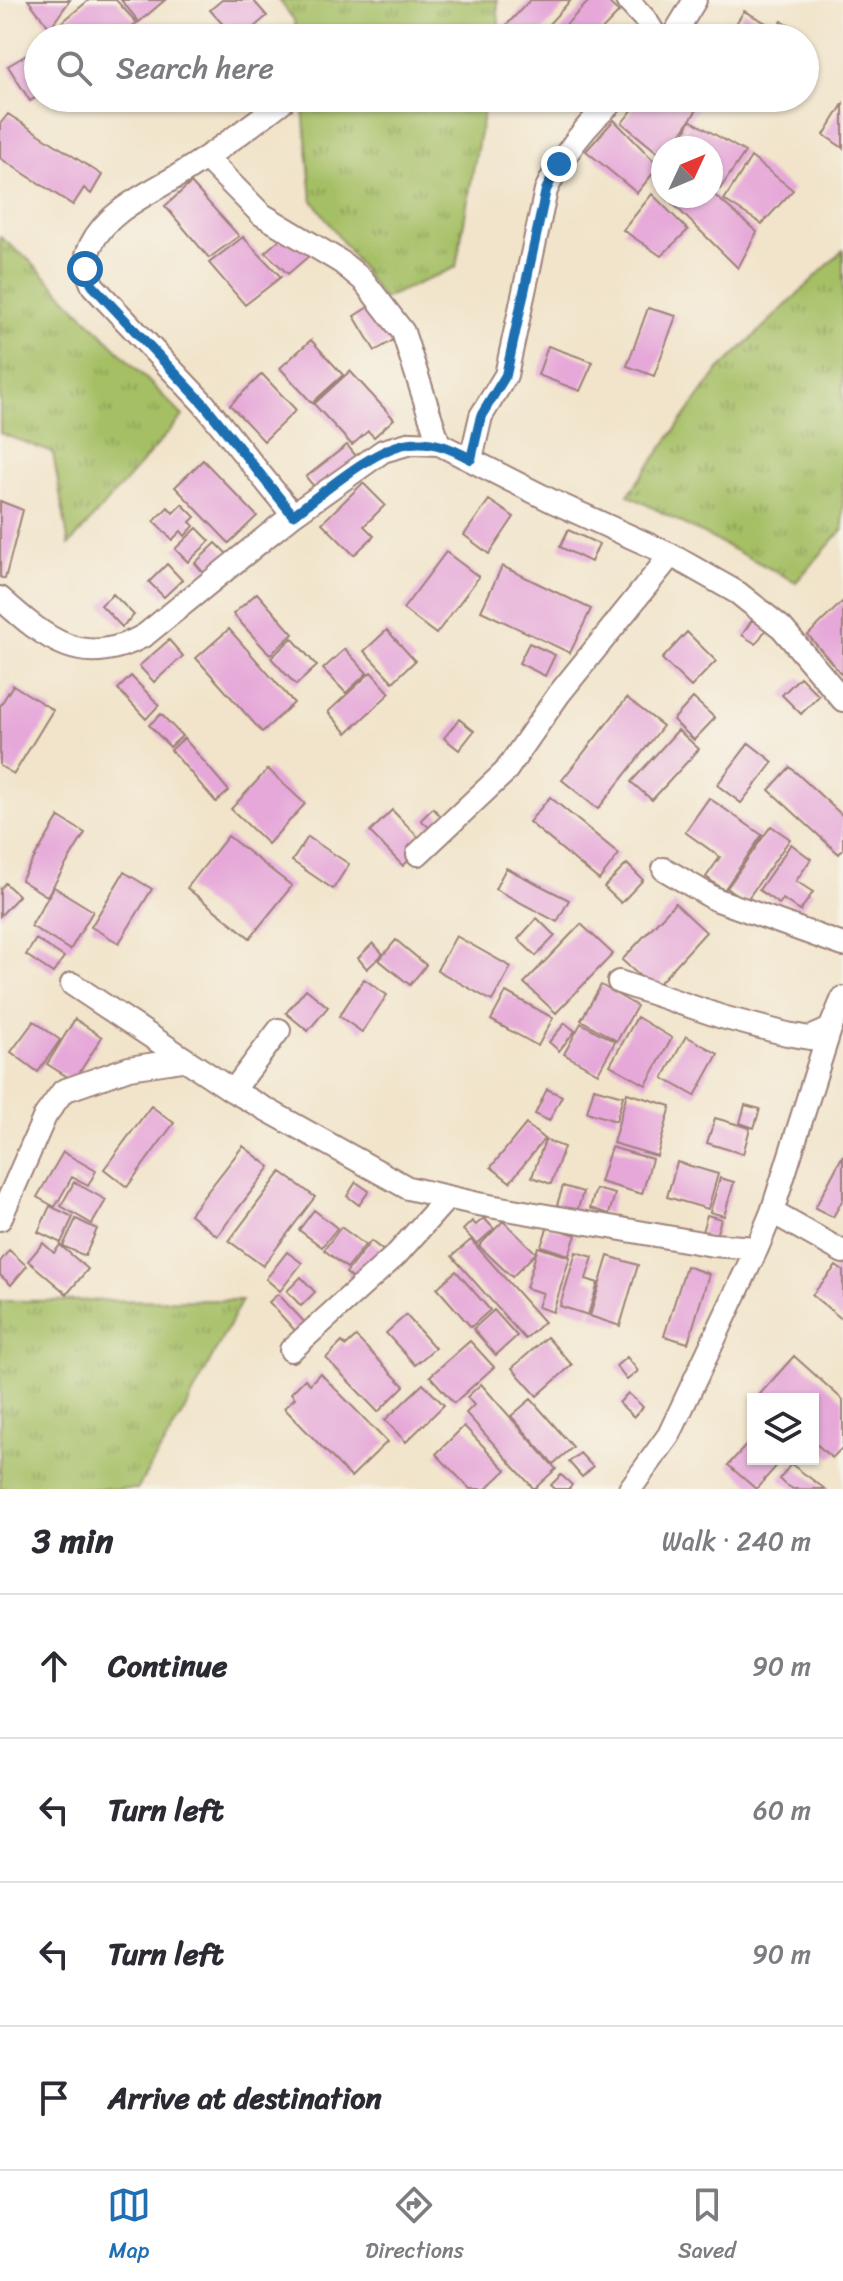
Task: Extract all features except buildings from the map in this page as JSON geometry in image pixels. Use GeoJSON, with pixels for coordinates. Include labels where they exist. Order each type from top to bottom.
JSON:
{"type":"FeatureCollection","features":[{"type":"Feature","properties":{"kind":"street"},"geometry":{"type":"LineString","coordinates":[[627,0],[648,24]]}},
{"type":"Feature","properties":{"kind":"street"},"geometry":{"type":"LineString","coordinates":[[680,24],[695,0]]}},
{"type":"Feature","properties":{"kind":"street"},"geometry":{"type":"LineString","coordinates":[[268,112],[104,226],[90,246],[85,269],[93,286],[204,404],[293,515]]}},
{"type":"Feature","properties":{"kind":"street"},"geometry":{"type":"LineString","coordinates":[[471,459],[481,416],[506,375],[546,190],[559,164],[603,112]]}},
{"type":"Feature","properties":{"kind":"street"},"geometry":{"type":"LineString","coordinates":[[206,158],[261,214],[341,262],[363,280],[386,308],[403,332],[439,444]]}},
{"type":"Feature","properties":{"kind":"street"},"geometry":{"type":"LineString","coordinates":[[0,598],[57,644],[87,652],[129,644],[145,635],[293,515],[383,451],[411,443],[439,444],[552,501],[671,555],[738,593],[782,628],[843,700]]}},
{"type":"Feature","properties":{"kind":"street"},"geometry":{"type":"LineString","coordinates":[[418,854],[505,772],[559,694],[671,555]]}},
{"type":"Feature","properties":{"kind":"street"},"geometry":{"type":"LineString","coordinates":[[664,869],[715,899],[843,945]]}},
{"type":"Feature","properties":{"kind":"street"},"geometry":{"type":"LineString","coordinates":[[619,982],[722,1017],[787,1034],[810,1038],[830,1029]]}},
{"type":"Feature","properties":{"kind":"street"},"geometry":{"type":"LineString","coordinates":[[72,984],[182,1060],[233,1091],[408,1188],[447,1198],[713,1245],[757,1248]]}},
{"type":"Feature","properties":{"kind":"street"},"geometry":{"type":"LineString","coordinates":[[630,1489],[669,1435],[757,1248],[772,1212],[830,1029],[843,998]]}},
{"type":"Feature","properties":{"kind":"street"},"geometry":{"type":"LineString","coordinates":[[233,1091],[279,1030]]}},
{"type":"Feature","properties":{"kind":"street"},"geometry":{"type":"LineString","coordinates":[[0,1219],[7,1188],[45,1116],[63,1091],[129,1068],[182,1060]]}},
{"type":"Feature","properties":{"kind":"street"},"geometry":{"type":"LineString","coordinates":[[291,1350],[397,1254],[447,1198]]}},
{"type":"Feature","properties":{"kind":"street"},"geometry":{"type":"LineString","coordinates":[[772,1212],[843,1252]]}},
{"type":"Feature","properties":{"kind":"green space"},"geometry":{"type":"Polygon","coordinates":[[[279,0],[497,0],[499,24],[294,24],[279,0]]]}},
{"type":"Feature","properties":{"kind":"green space"},"geometry":{"type":"Polygon","coordinates":[[[303,112],[484,112],[456,267],[383,299],[312,199],[303,112]]]}},
{"type":"Feature","properties":{"kind":"green space"},"geometry":{"type":"Polygon","coordinates":[[[0,237],[29,260],[183,416],[69,545],[53,453],[0,433],[0,237]]]}},
{"type":"Feature","properties":{"kind":"green space"},"geometry":{"type":"Polygon","coordinates":[[[843,250],[843,529],[796,582],[628,495],[717,372],[843,250]]]}},
{"type":"Feature","properties":{"kind":"green space"},"geometry":{"type":"Polygon","coordinates":[[[242,1300],[187,1406],[137,1489],[0,1489],[0,1301],[242,1300]]]}},
{"type":"Feature","properties":{"kind":"route"},"geometry":{"type":"LineString","coordinates":[[85,269],[93,286],[204,404],[293,515],[383,451],[411,443],[439,444],[471,459],[481,416],[506,375],[546,190],[559,164]]}}]}
